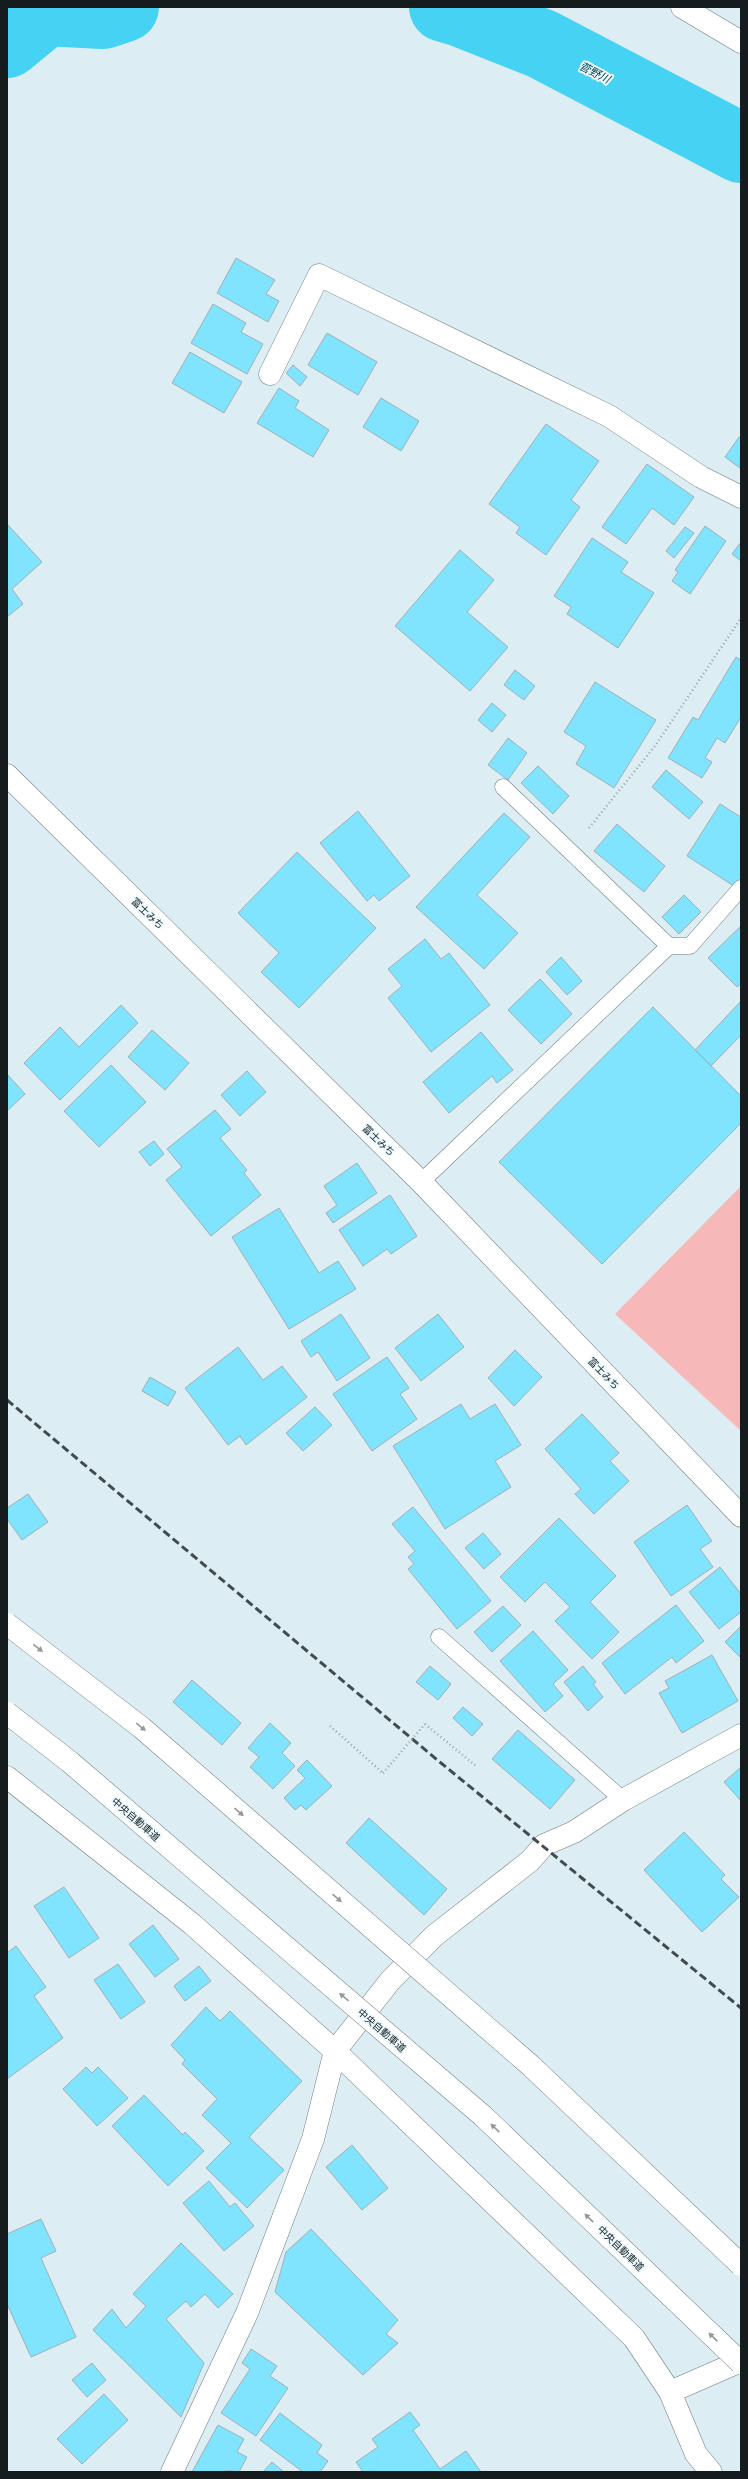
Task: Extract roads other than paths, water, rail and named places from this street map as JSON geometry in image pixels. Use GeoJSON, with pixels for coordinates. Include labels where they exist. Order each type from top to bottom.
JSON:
{"type":"FeatureCollection","features":[{"type":"Feature","properties":{"kind":"main road"},"geometry":{"type":"LineString","coordinates":[[682,7],[741,42]]}},
{"type":"Feature","properties":{"kind":"main road"},"geometry":{"type":"LineString","coordinates":[[270,374],[319,275],[609,416],[701,477],[741,497]]}},
{"type":"Feature","properties":{"kind":"main road","name":"富士みち"},"geometry":{"type":"LineString","coordinates":[[7,775],[422,1182],[741,1516]]}},
{"type":"Feature","properties":{"kind":"main road"},"geometry":{"type":"LineString","coordinates":[[7,1624],[142,1728],[518,2054],[741,2265]]}},
{"type":"Feature","properties":{"kind":"main road","name":"中央自動車道"},"geometry":{"type":"LineString","coordinates":[[7,1713],[70,1762],[483,2116],[741,2362]]}},
{"type":"Feature","properties":{"kind":"main road"},"geometry":{"type":"LineString","coordinates":[[172,2472],[247,2313],[313,2139],[335,2051],[390,1981],[434,1936],[530,1861],[544,1845],[574,1832],[623,1800],[741,1735]]}},
{"type":"Feature","properties":{"kind":"main road"},"geometry":{"type":"LineString","coordinates":[[7,1777],[192,1924],[335,2051],[634,2338],[670,2392],[696,2454],[711,2472]]}},
{"type":"Feature","properties":{"kind":"main road"},"geometry":{"type":"LineString","coordinates":[[670,2392],[741,2362]]}},
{"type":"Feature","properties":{"kind":"lane"},"geometry":{"type":"LineString","coordinates":[[503,787],[669,946],[690,946],[741,888]]}},
{"type":"Feature","properties":{"kind":"lane"},"geometry":{"type":"LineString","coordinates":[[422,1182],[669,946]]}},
{"type":"Feature","properties":{"kind":"lane"},"geometry":{"type":"LineString","coordinates":[[439,1637],[623,1800]]}},
{"type":"Feature","properties":{"kind":"waterway","name":"菅野川"},"geometry":{"type":"LineString","coordinates":[[7,43],[46,11],[103,14],[124,7]]}},
{"type":"Feature","properties":{"kind":"waterway","name":"菅野川"},"geometry":{"type":"LineString","coordinates":[[444,7],[461,12],[542,44],[741,148]]}},
{"type":"Feature","properties":{"kind":"railway"},"geometry":{"type":"LineString","coordinates":[[7,1400],[441,1763],[741,2008]]}}]}
